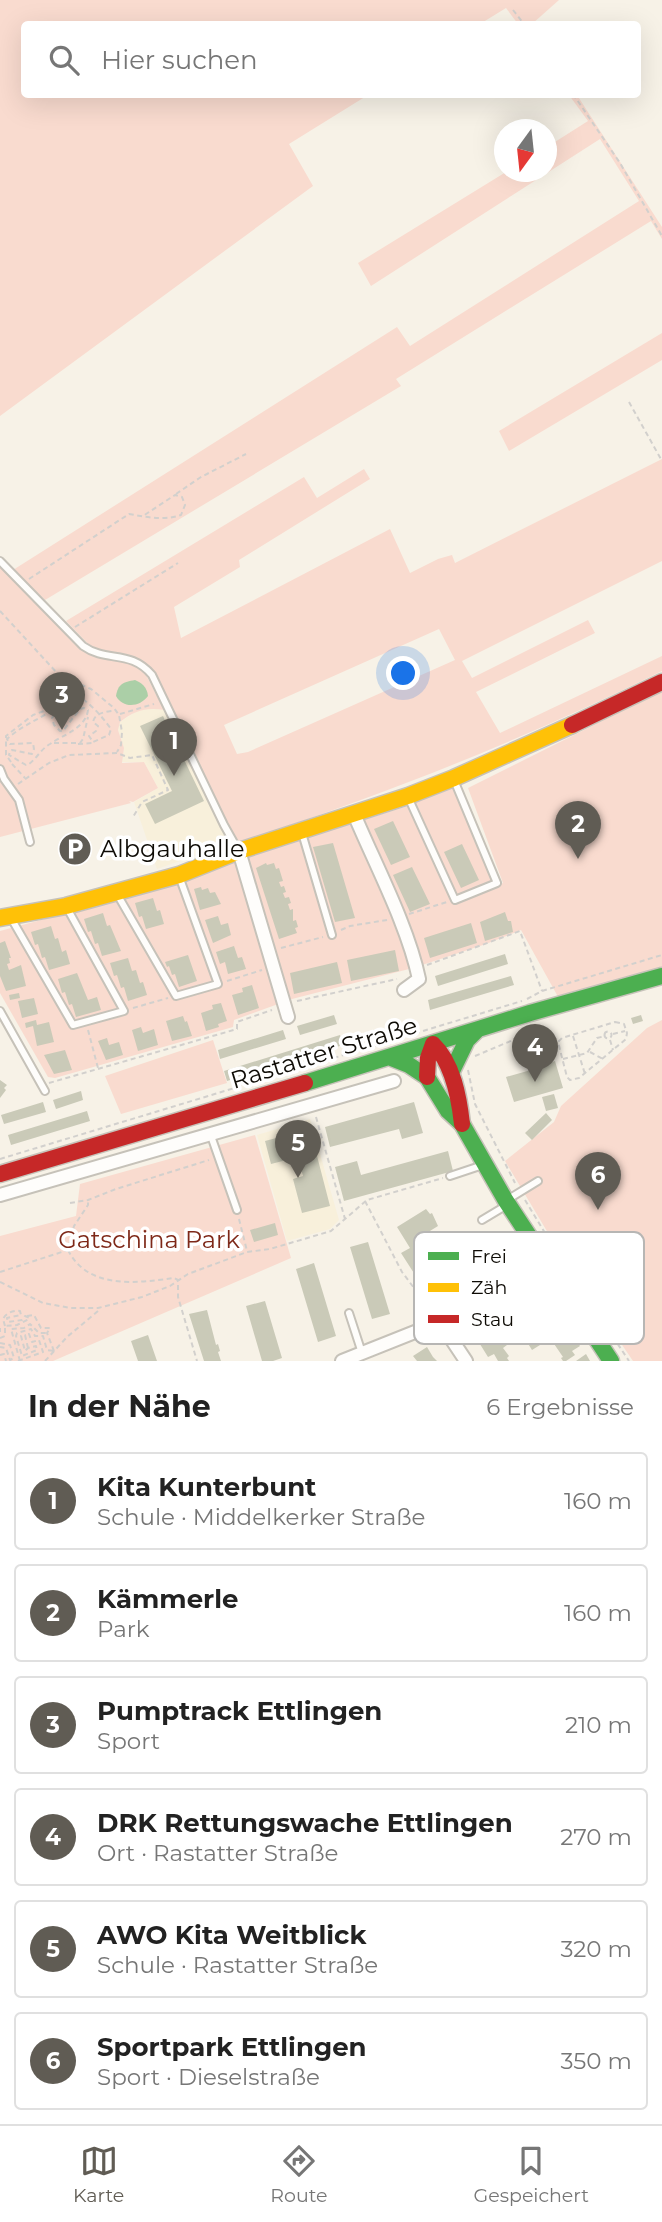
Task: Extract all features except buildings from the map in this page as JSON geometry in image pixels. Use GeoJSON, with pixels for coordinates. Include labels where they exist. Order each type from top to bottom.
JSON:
{"type":"FeatureCollection","features":[{"type":"Feature","properties":{"kind":"street"},"geometry":{"type":"LineString","coordinates":[[5,917],[117,893],[408,796],[454,778],[662,682]]}},
{"type":"Feature","properties":{"kind":"street"},"geometry":{"type":"LineString","coordinates":[[354,814],[398,918],[419,979],[404,990]]}},
{"type":"Feature","properties":{"kind":"street"},"geometry":{"type":"LineString","coordinates":[[239,851],[288,1017]]}},
{"type":"Feature","properties":{"kind":"street","name":"Rastatter Straße"},"geometry":{"type":"LineString","coordinates":[[0,1174],[433,1044],[477,1030],[529,1006],[662,976]]}},
{"type":"Feature","properties":{"kind":"street"},"geometry":{"type":"LineString","coordinates":[[452,1071],[467,1040],[477,1030]]}},
{"type":"Feature","properties":{"kind":"street"},"geometry":{"type":"LineString","coordinates":[[427,1077],[428,1058],[433,1044],[452,1071],[461,1107],[462,1124]]}},
{"type":"Feature","properties":{"kind":"street"},"geometry":{"type":"LineString","coordinates":[[389,1057],[409,1065],[427,1077],[448,1111],[462,1124],[526,1232]]}},
{"type":"Feature","properties":{"kind":"street","name":"Rastatter Straße"},"geometry":{"type":"LineString","coordinates":[[0,1195],[394,1081]]}},
{"type":"Feature","properties":{"kind":"street"},"geometry":{"type":"LineString","coordinates":[[342,1361],[414,1332]]}},
{"type":"Feature","properties":{"kind":"street"},"geometry":{"type":"LineString","coordinates":[[453,1344],[466,1361]]}},
{"type":"Feature","properties":{"kind":"street"},"geometry":{"type":"LineString","coordinates":[[600,1344],[611,1361]]}},
{"type":"Feature","properties":{"kind":"lane"},"geometry":{"type":"LineString","coordinates":[[0,561],[83,646],[94,653],[125,657],[145,666],[166,702],[233,844],[239,851]]}},
{"type":"Feature","properties":{"kind":"lane"},"geometry":{"type":"LineString","coordinates":[[0,769],[19,800],[30,842]]}},
{"type":"Feature","properties":{"kind":"lane"},"geometry":{"type":"LineString","coordinates":[[408,796],[455,900],[497,883],[454,778]]}},
{"type":"Feature","properties":{"kind":"lane"},"geometry":{"type":"LineString","coordinates":[[301,830],[332,935]]}},
{"type":"Feature","properties":{"kind":"lane"},"geometry":{"type":"LineString","coordinates":[[117,893],[176,996],[218,984],[179,874]]}},
{"type":"Feature","properties":{"kind":"lane"},"geometry":{"type":"LineString","coordinates":[[5,917],[74,1025],[124,1011],[66,906]]}},
{"type":"Feature","properties":{"kind":"lane"},"geometry":{"type":"LineString","coordinates":[[0,1011],[45,1091]]}},
{"type":"Feature","properties":{"kind":"lane"},"geometry":{"type":"LineString","coordinates":[[240,1104],[247,1122]]}},
{"type":"Feature","properties":{"kind":"lane"},"geometry":{"type":"LineString","coordinates":[[210,1133],[237,1210]]}},
{"type":"Feature","properties":{"kind":"lane"},"geometry":{"type":"LineString","coordinates":[[450,1176],[485,1164]]}},
{"type":"Feature","properties":{"kind":"lane"},"geometry":{"type":"LineString","coordinates":[[482,1220],[538,1181]]}},
{"type":"Feature","properties":{"kind":"lane"},"geometry":{"type":"LineString","coordinates":[[349,1313],[362,1353]]}},
{"type":"Feature","properties":{"kind":"path"},"geometry":{"type":"LineString","coordinates":[[513,10],[522,21]]}},
{"type":"Feature","properties":{"kind":"path"},"geometry":{"type":"LineString","coordinates":[[576,98],[620,163],[662,236]]}},
{"type":"Feature","properties":{"kind":"path"},"geometry":{"type":"LineString","coordinates":[[629,401],[662,461]]}},
{"type":"Feature","properties":{"kind":"path"},"geometry":{"type":"LineString","coordinates":[[143,516],[201,477],[246,454]]}},
{"type":"Feature","properties":{"kind":"path"},"geometry":{"type":"LineString","coordinates":[[23,583],[129,514],[166,520],[181,515],[185,505],[182,497],[175,495]]}},
{"type":"Feature","properties":{"kind":"path"},"geometry":{"type":"LineString","coordinates":[[70,631],[178,563]]}},
{"type":"Feature","properties":{"kind":"path"},"geometry":{"type":"LineString","coordinates":[[0,611],[58,674],[100,695],[116,710],[122,737],[117,753]]}},
{"type":"Feature","properties":{"kind":"path"},"geometry":{"type":"LineString","coordinates":[[75,694],[76,682]]}},
{"type":"Feature","properties":{"kind":"path"},"geometry":{"type":"LineString","coordinates":[[25,779],[6,755],[8,733],[33,715],[58,706],[64,698],[75,694],[111,729],[108,735],[97,741],[72,743]]}},
{"type":"Feature","properties":{"kind":"path"},"geometry":{"type":"LineString","coordinates":[[11,762],[9,755],[12,750],[32,754],[34,749],[33,743],[10,744],[7,738],[70,698],[77,697],[80,699],[76,706],[53,716],[54,725],[60,731],[66,729],[80,709],[87,709],[84,734],[80,743],[50,744]]}},
{"type":"Feature","properties":{"kind":"path"},"geometry":{"type":"LineString","coordinates":[[119,715],[166,702]]}},
{"type":"Feature","properties":{"kind":"path"},"geometry":{"type":"LineString","coordinates":[[97,741],[91,741],[89,736],[98,726],[93,720],[98,714],[116,710]]}},
{"type":"Feature","properties":{"kind":"path"},"geometry":{"type":"LineString","coordinates":[[9,755],[26,765],[29,764],[50,744],[76,727],[88,713]]}},
{"type":"Feature","properties":{"kind":"path"},"geometry":{"type":"LineString","coordinates":[[76,727],[82,727],[84,734]]}},
{"type":"Feature","properties":{"kind":"path"},"geometry":{"type":"LineString","coordinates":[[12,790],[25,779],[69,755],[117,753],[130,758],[152,755],[168,790],[142,802],[133,817]]}},
{"type":"Feature","properties":{"kind":"path"},"geometry":{"type":"LineString","coordinates":[[269,951],[332,935],[349,926],[398,918],[455,900]]}},
{"type":"Feature","properties":{"kind":"path"},"geometry":{"type":"LineString","coordinates":[[520,931],[542,991]]}},
{"type":"Feature","properties":{"kind":"path"},"geometry":{"type":"LineString","coordinates":[[0,1159],[529,1006],[542,991],[662,955]]}},
{"type":"Feature","properties":{"kind":"path"},"geometry":{"type":"LineString","coordinates":[[218,984],[273,967]]}},
{"type":"Feature","properties":{"kind":"path"},"geometry":{"type":"LineString","coordinates":[[124,1011],[176,996]]}},
{"type":"Feature","properties":{"kind":"path"},"geometry":{"type":"LineString","coordinates":[[471,1059],[477,1053],[525,1035],[530,1027],[529,1006]]}},
{"type":"Feature","properties":{"kind":"path"},"geometry":{"type":"LineString","coordinates":[[85,1021],[99,1069]]}},
{"type":"Feature","properties":{"kind":"path"},"geometry":{"type":"LineString","coordinates":[[620,1022],[624,1024],[626,1031],[626,1039],[585,1074],[575,1080],[567,1077],[558,1042],[562,1038],[620,1022]]}},
{"type":"Feature","properties":{"kind":"path"},"geometry":{"type":"LineString","coordinates":[[605,1025],[605,1036]]}},
{"type":"Feature","properties":{"kind":"path"},"geometry":{"type":"LineString","coordinates":[[607,1032],[612,1035],[626,1031]]}},
{"type":"Feature","properties":{"kind":"path"},"geometry":{"type":"LineString","coordinates":[[573,1035],[585,1074]]}},
{"type":"Feature","properties":{"kind":"path"},"geometry":{"type":"LineString","coordinates":[[612,1035],[610,1039],[613,1050]]}},
{"type":"Feature","properties":{"kind":"path"},"geometry":{"type":"LineString","coordinates":[[589,1052],[597,1038],[605,1036],[610,1039]]}},
{"type":"Feature","properties":{"kind":"path"},"geometry":{"type":"LineString","coordinates":[[562,1059],[589,1052],[603,1059]]}},
{"type":"Feature","properties":{"kind":"path"},"geometry":{"type":"LineString","coordinates":[[544,1053],[560,1053]]}},
{"type":"Feature","properties":{"kind":"path"},"geometry":{"type":"LineString","coordinates":[[468,1066],[468,1078],[475,1104],[498,1150]]}},
{"type":"Feature","properties":{"kind":"path"},"geometry":{"type":"LineString","coordinates":[[312,1104],[345,1220]]}},
{"type":"Feature","properties":{"kind":"path"},"geometry":{"type":"LineString","coordinates":[[70,1203],[88,1200],[219,1157]]}},
{"type":"Feature","properties":{"kind":"path"},"geometry":{"type":"LineString","coordinates":[[0,1283],[43,1303],[71,1308],[98,1308],[142,1297],[170,1286],[188,1274],[247,1252],[270,1249],[331,1231],[365,1201],[450,1176]]}},
{"type":"Feature","properties":{"kind":"path"},"geometry":{"type":"LineString","coordinates":[[88,1200],[88,1205],[74,1226],[68,1250],[75,1263],[101,1278],[134,1283],[174,1278],[178,1280]]}},
{"type":"Feature","properties":{"kind":"path"},"geometry":{"type":"LineString","coordinates":[[365,1201],[402,1272],[414,1288]]}},
{"type":"Feature","properties":{"kind":"path"},"geometry":{"type":"LineString","coordinates":[[237,1210],[247,1252]]}},
{"type":"Feature","properties":{"kind":"path"},"geometry":{"type":"LineString","coordinates":[[0,1272],[68,1250]]}},
{"type":"Feature","properties":{"kind":"path"},"geometry":{"type":"LineString","coordinates":[[178,1280],[178,1297],[197,1361]]}},
{"type":"Feature","properties":{"kind":"path"},"geometry":{"type":"LineString","coordinates":[[45,1361],[67,1337],[98,1311],[98,1308]]}},
{"type":"Feature","properties":{"kind":"path"},"geometry":{"type":"LineString","coordinates":[[0,1338],[5,1336],[5,1326],[1,1319],[16,1310],[20,1311],[21,1315],[7,1318],[8,1322],[34,1315],[41,1328],[50,1328],[47,1334],[54,1352]]}},
{"type":"Feature","properties":{"kind":"path"},"geometry":{"type":"LineString","coordinates":[[5,1326],[24,1323],[30,1318],[25,1316]]}},
{"type":"Feature","properties":{"kind":"path"},"geometry":{"type":"LineString","coordinates":[[17,1360],[11,1329],[24,1328],[30,1324],[47,1334]]}},
{"type":"Feature","properties":{"kind":"path"},"geometry":{"type":"LineString","coordinates":[[0,1345],[6,1348],[10,1360],[43,1352],[39,1340],[32,1342],[29,1334],[21,1336],[25,1351],[36,1346],[37,1350],[22,1356],[17,1333],[31,1329],[35,1336],[43,1336],[47,1350],[54,1352]]}},
{"type":"Feature","properties":{"kind":"path"},"geometry":{"type":"LineString","coordinates":[[0,1355],[4,1354],[6,1361]]}},
{"type":"Feature","properties":{"kind":"shaded area"},"geometry":{"type":"Polygon","coordinates":[[[135,680],[144,686],[148,696],[141,702],[127,705],[116,696],[118,689],[124,683],[135,680]]]}},
{"type":"Feature","properties":{"kind":"shaded area"},"geometry":{"type":"Polygon","coordinates":[[[151,708],[164,710],[183,744],[229,844],[157,869],[134,802],[158,788],[144,762],[122,762],[124,748],[118,730],[120,722],[137,711],[151,708]]]}},
{"type":"Feature","properties":{"kind":"shaded area"},"geometry":{"type":"Polygon","coordinates":[[[310,1119],[339,1220],[330,1229],[287,1241],[257,1135],[310,1119]]]}},
{"type":"Feature","properties":{"kind":"green space"},"geometry":{"type":"Polygon","coordinates":[[[0,0],[559,0],[535,21],[516,21],[506,8],[485,21],[21,21],[21,98],[363,98],[289,144],[313,186],[0,416],[0,0]]]}},
{"type":"Feature","properties":{"kind":"green space"},"geometry":{"type":"Polygon","coordinates":[[[571,98],[579,98],[662,227],[662,239],[651,221],[396,379],[401,386],[45,600],[13,570],[397,327],[410,346],[639,201],[600,139],[557,167],[557,141],[588,121],[571,98]]]}},
{"type":"Feature","properties":{"kind":"green space"},"geometry":{"type":"Polygon","coordinates":[[[494,179],[494,182],[533,182],[371,286],[358,263],[494,179]]]}},
{"type":"Feature","properties":{"kind":"green space"},"geometry":{"type":"Polygon","coordinates":[[[662,333],[662,360],[509,451],[499,431],[662,333]]]}},
{"type":"Feature","properties":{"kind":"green space"},"geometry":{"type":"Polygon","coordinates":[[[662,459],[662,561],[462,661],[472,678],[588,620],[595,633],[476,692],[500,733],[662,656],[662,671],[558,720],[452,765],[345,806],[236,843],[155,673],[135,658],[95,651],[66,621],[304,477],[317,498],[364,469],[370,479],[239,560],[240,567],[174,607],[181,638],[390,529],[410,573],[452,555],[455,563],[662,459]],[[439,629],[224,725],[237,754],[248,752],[455,660],[439,629]]]}},
{"type":"Feature","properties":{"kind":"green space"},"geometry":{"type":"Polygon","coordinates":[[[0,561],[84,646],[143,669],[164,710],[140,711],[120,722],[118,730],[124,748],[122,763],[144,762],[158,788],[133,802],[129,801],[131,803],[0,837],[0,561]]]}},
{"type":"Feature","properties":{"kind":"green space"},"geometry":{"type":"Polygon","coordinates":[[[662,691],[662,969],[562,1004],[521,930],[413,968],[292,999],[234,1020],[233,1027],[55,1078],[48,1077],[0,993],[0,931],[67,913],[408,806],[430,853],[436,850],[414,803],[453,788],[495,886],[503,883],[468,788],[662,691]]]}},
{"type":"Feature","properties":{"kind":"green space"},"geometry":{"type":"Polygon","coordinates":[[[662,1020],[662,1361],[633,1361],[621,1344],[644,1344],[644,1232],[547,1232],[505,1161],[554,1122],[561,1106],[647,1028],[662,1020]]]}},
{"type":"Feature","properties":{"kind":"green space"},"geometry":{"type":"Polygon","coordinates":[[[213,1040],[227,1083],[121,1114],[105,1076],[213,1040]]]}},
{"type":"Feature","properties":{"kind":"green space","name":"Gatschina Park"},"geometry":{"type":"Polygon","coordinates":[[[255,1135],[291,1258],[53,1361],[0,1361],[0,1236],[76,1216],[80,1184],[255,1135]]]}},
{"type":"Feature","properties":{"kind":"traffic: fast"},"geometry":{"type":"LineString","coordinates":[[305,1083],[530,1013],[662,976]]}},
{"type":"Feature","properties":{"kind":"traffic: fast"},"geometry":{"type":"LineString","coordinates":[[452,1071],[467,1040],[477,1030]]}},
{"type":"Feature","properties":{"kind":"traffic: fast"},"geometry":{"type":"LineString","coordinates":[[389,1057],[409,1065],[427,1077],[448,1111],[462,1124],[526,1232]]}},
{"type":"Feature","properties":{"kind":"traffic: fast"},"geometry":{"type":"LineString","coordinates":[[600,1344],[611,1361]]}},
{"type":"Feature","properties":{"kind":"traffic: slow"},"geometry":{"type":"LineString","coordinates":[[0,918],[66,906],[179,875],[239,851],[408,796],[572,725]]}},
{"type":"Feature","properties":{"kind":"traffic: jam"},"geometry":{"type":"LineString","coordinates":[[572,725],[662,682]]}},
{"type":"Feature","properties":{"kind":"traffic: jam"},"geometry":{"type":"LineString","coordinates":[[433,1044],[450,1071],[457,1092],[462,1124]]}},
{"type":"Feature","properties":{"kind":"traffic: jam"},"geometry":{"type":"LineString","coordinates":[[427,1077],[428,1058],[433,1044]]}},
{"type":"Feature","properties":{"kind":"traffic: jam"},"geometry":{"type":"LineString","coordinates":[[0,1174],[305,1083]]}},
{"type":"Feature","properties":{"kind":"place","name":"Pumptrack Ettlingen"},"geometry":{"type":"Point","coordinates":[62,730]}},
{"type":"Feature","properties":{"kind":"place","name":"Kita Kunterbunt"},"geometry":{"type":"Point","coordinates":[174,776]}},
{"type":"Feature","properties":{"kind":"place","name":"Albgauhalle"},"geometry":{"type":"Point","coordinates":[75,849]}},
{"type":"Feature","properties":{"kind":"place","name":"Kämmerle"},"geometry":{"type":"Point","coordinates":[578,859]}},
{"type":"Feature","properties":{"kind":"place","name":"DRK Rettungswache Ettlingen"},"geometry":{"type":"Point","coordinates":[535,1082]}},
{"type":"Feature","properties":{"kind":"place","name":"AWO Kita Weitblick"},"geometry":{"type":"Point","coordinates":[298,1178]}},
{"type":"Feature","properties":{"kind":"place","name":"Sportpark Ettlingen"},"geometry":{"type":"Point","coordinates":[598,1210]}}]}
